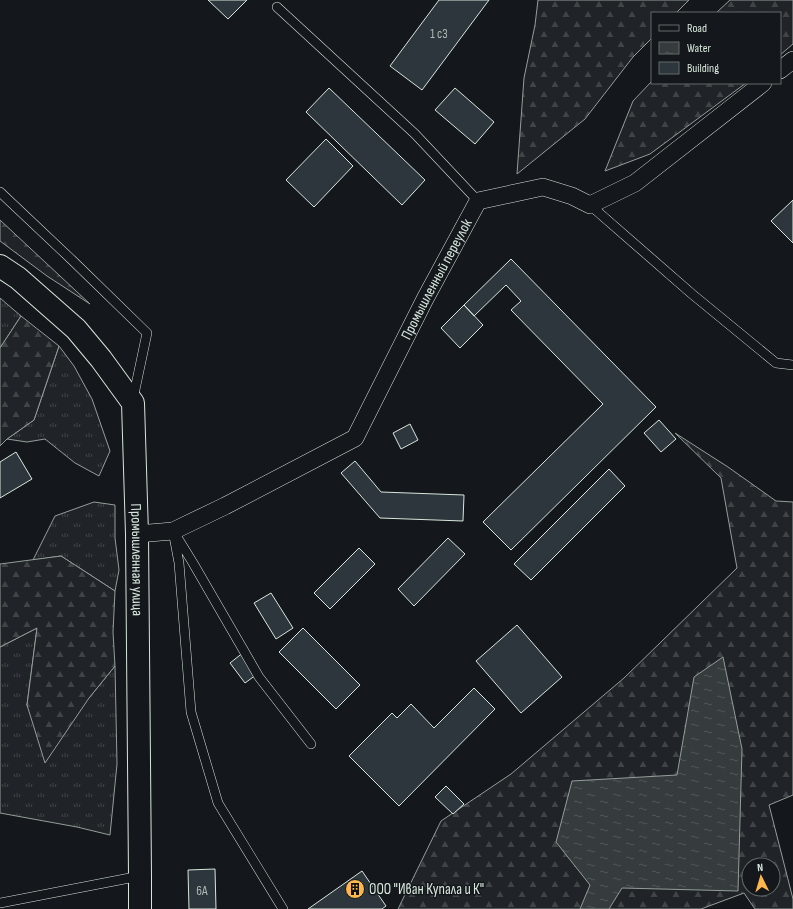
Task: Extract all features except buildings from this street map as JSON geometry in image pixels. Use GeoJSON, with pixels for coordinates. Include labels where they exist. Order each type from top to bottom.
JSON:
{"type":"FeatureCollection","features":[{"type":"Feature","properties":{"kind":"main road"},"geometry":{"type":"LineString","coordinates":[[0,266],[18,278],[76,329],[102,359],[133,403]]}},
{"type":"Feature","properties":{"kind":"main road","name":"Промышленная улица"},"geometry":{"type":"LineString","coordinates":[[133,403],[138,534],[140,909]]}},
{"type":"Feature","properties":{"kind":"street"},"geometry":{"type":"LineString","coordinates":[[781,69],[793,60]]}},
{"type":"Feature","properties":{"kind":"street"},"geometry":{"type":"LineString","coordinates":[[590,205],[635,183],[762,84]]}},
{"type":"Feature","properties":{"kind":"street","name":"Промышленный переулок"},"geometry":{"type":"LineString","coordinates":[[138,534],[173,531],[225,506],[355,438],[425,299],[478,201],[543,187],[572,196],[590,205]]}},
{"type":"Feature","properties":{"kind":"lane"},"geometry":{"type":"LineString","coordinates":[[277,6],[415,134],[478,201]]}},
{"type":"Feature","properties":{"kind":"lane"},"geometry":{"type":"LineString","coordinates":[[0,192],[147,333],[133,403]]}},
{"type":"Feature","properties":{"kind":"lane"},"geometry":{"type":"LineString","coordinates":[[590,205],[692,294],[776,363],[793,365]]}},
{"type":"Feature","properties":{"kind":"lane"},"geometry":{"type":"LineString","coordinates":[[173,531],[259,677],[311,744]]}},
{"type":"Feature","properties":{"kind":"lane"},"geometry":{"type":"LineString","coordinates":[[173,531],[180,563],[191,712],[193,720],[218,803],[283,909]]}},
{"type":"Feature","properties":{"kind":"lane"},"geometry":{"type":"LineString","coordinates":[[0,903],[140,876]]}},
{"type":"Feature","properties":{"kind":"green space"},"geometry":{"type":"Polygon","coordinates":[[[538,0],[689,0],[677,12],[651,12],[651,39],[633,57],[585,119],[517,174],[524,78],[535,25],[538,0]]]}},
{"type":"Feature","properties":{"kind":"green space"},"geometry":{"type":"Polygon","coordinates":[[[730,0],[793,0],[793,44],[781,54],[781,12],[717,12],[730,0]]]}},
{"type":"Feature","properties":{"kind":"green space"},"geometry":{"type":"Polygon","coordinates":[[[651,82],[651,84],[745,84],[650,154],[605,171],[633,101],[651,82]]]}},
{"type":"Feature","properties":{"kind":"green space"},"geometry":{"type":"Polygon","coordinates":[[[0,220],[90,304],[47,276],[0,241],[0,220]]]}},
{"type":"Feature","properties":{"kind":"green space"},"geometry":{"type":"Polygon","coordinates":[[[0,298],[21,316],[0,348],[0,298]]]}},
{"type":"Feature","properties":{"kind":"green space"},"geometry":{"type":"Polygon","coordinates":[[[21,316],[59,346],[34,420],[7,439],[0,446],[0,348],[21,316]]]}},
{"type":"Feature","properties":{"kind":"green space"},"geometry":{"type":"Polygon","coordinates":[[[59,346],[74,366],[92,399],[110,451],[99,476],[75,463],[45,439],[27,442],[7,439],[34,420],[59,346]]]}},
{"type":"Feature","properties":{"kind":"green space"},"geometry":{"type":"Polygon","coordinates":[[[675,433],[728,467],[776,501],[793,502],[793,795],[769,805],[793,899],[793,909],[755,909],[747,897],[781,897],[781,857],[741,857],[741,894],[701,909],[398,909],[441,821],[511,774],[624,678],[737,568],[721,478],[675,433]]]}},
{"type":"Feature","properties":{"kind":"green space"},"geometry":{"type":"Polygon","coordinates":[[[94,502],[115,505],[115,538],[119,570],[115,591],[61,556],[33,560],[55,516],[94,502]]]}},
{"type":"Feature","properties":{"kind":"green space"},"geometry":{"type":"Polygon","coordinates":[[[61,556],[115,591],[113,632],[115,666],[89,698],[45,763],[27,705],[37,628],[0,647],[0,564],[61,556]]]}},
{"type":"Feature","properties":{"kind":"green space"},"geometry":{"type":"Polygon","coordinates":[[[37,628],[27,705],[89,698],[115,666],[117,764],[110,835],[77,827],[0,813],[0,647],[37,628]]]}},
{"type":"Feature","properties":{"kind":"water"},"geometry":{"type":"Polygon","coordinates":[[[723,657],[742,749],[738,891],[622,888],[609,909],[580,909],[590,885],[556,842],[572,781],[677,775],[694,677],[723,657]]]}},
{"type":"Feature","properties":{"kind":"place","name":"ООО \"Иван Купала и К\""},"geometry":{"type":"Point","coordinates":[355,889]}}]}
